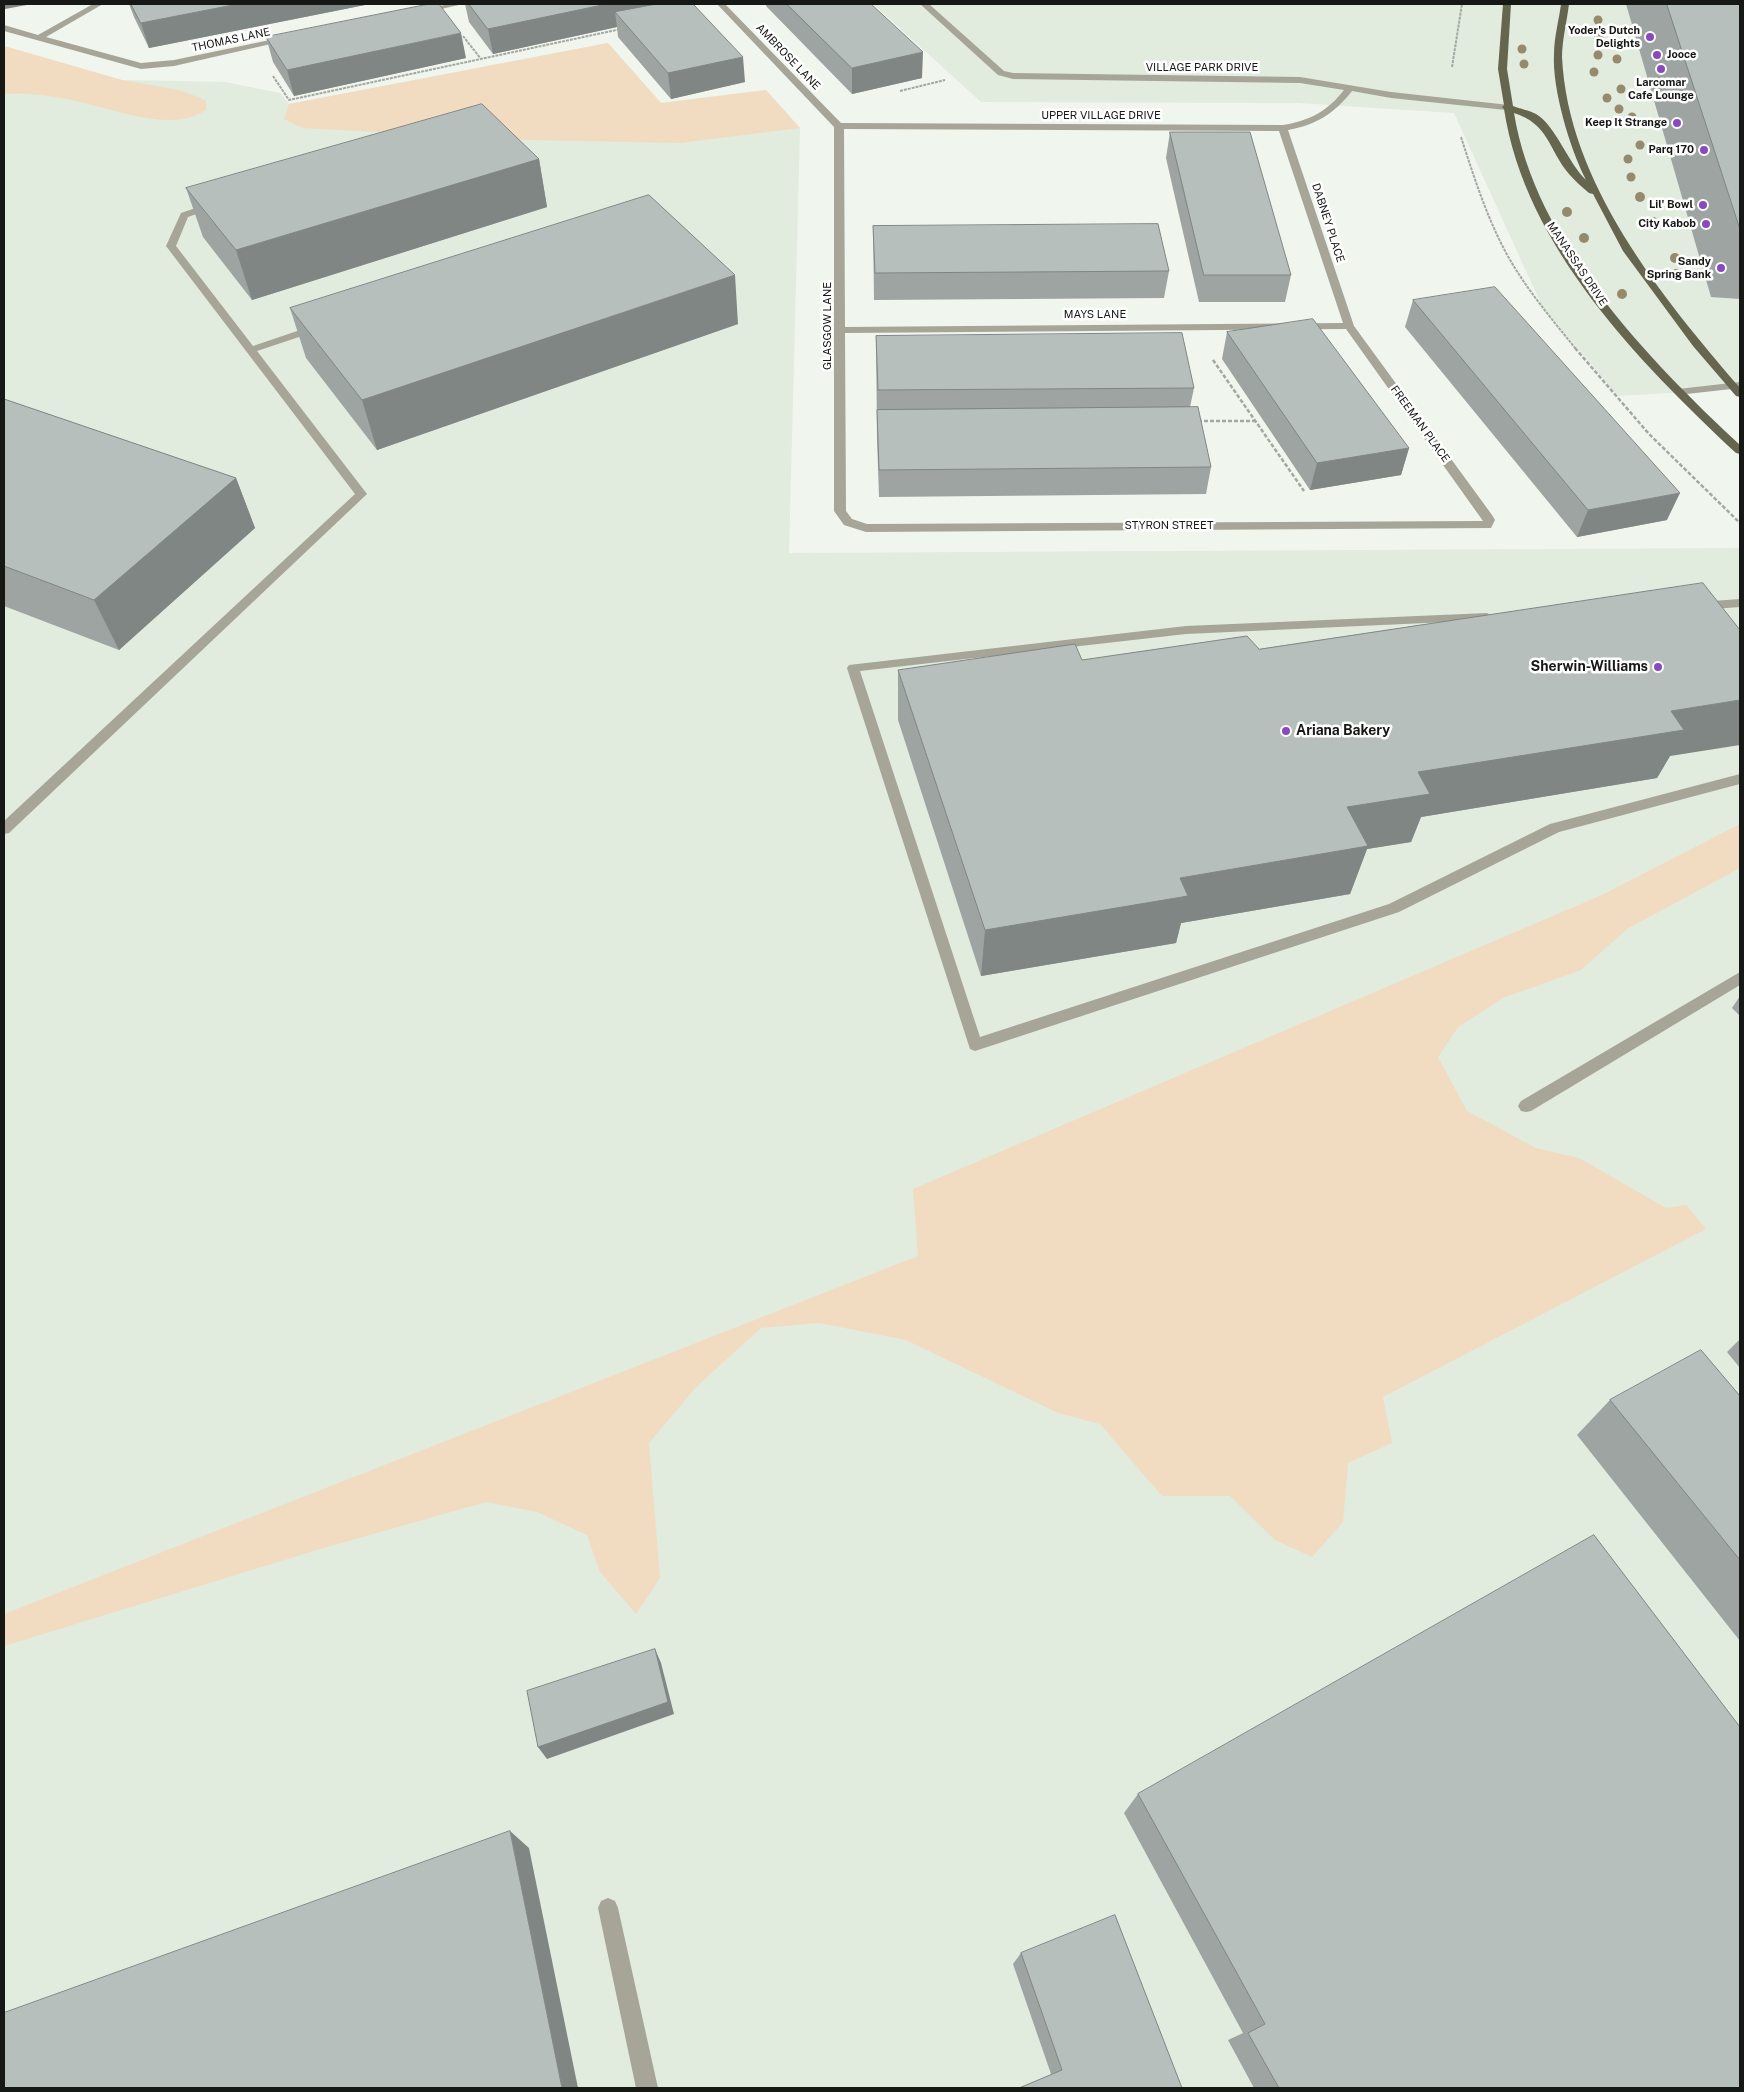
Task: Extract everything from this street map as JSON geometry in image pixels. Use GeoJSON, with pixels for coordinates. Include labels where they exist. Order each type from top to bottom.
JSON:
{"type":"FeatureCollection","features":[{"type":"Feature","properties":{"kind":"main road","name":"MANASSAS DRIVE"},"geometry":{"type":"LineString","coordinates":[[1507,4],[1503,27],[1501,68],[1506,106],[1520,159],[1553,232],[1587,283],[1628,337],[1678,392],[1740,451]]}},
{"type":"Feature","properties":{"kind":"main road"},"geometry":{"type":"LineString","coordinates":[[1565,4],[1558,54],[1560,80],[1576,146],[1599,197],[1626,249],[1737,388]]}},
{"type":"Feature","properties":{"kind":"main road"},"geometry":{"type":"LineString","coordinates":[[1506,106],[1533,116],[1546,130],[1572,172],[1599,197]]}},
{"type":"Feature","properties":{"kind":"street"},"geometry":{"type":"LineString","coordinates":[[38,38],[99,4]]}},
{"type":"Feature","properties":{"kind":"street"},"geometry":{"type":"LineString","coordinates":[[413,13],[459,4]]}},
{"type":"Feature","properties":{"kind":"street","name":"AMBROSE LANE"},"geometry":{"type":"LineString","coordinates":[[721,4],[839,126]]}},
{"type":"Feature","properties":{"kind":"street","name":"VILLAGE PARK DRIVE"},"geometry":{"type":"LineString","coordinates":[[924,4],[1001,73],[1013,76],[1300,80],[1349,88],[1506,106]]}},
{"type":"Feature","properties":{"kind":"street","name":"THOMAS LANE"},"geometry":{"type":"LineString","coordinates":[[4,28],[141,66],[174,63],[301,36]]}},
{"type":"Feature","properties":{"kind":"street","name":"UPPER VILLAGE DRIVE"},"geometry":{"type":"LineString","coordinates":[[839,126],[1283,128],[1298,126],[1319,119],[1336,105],[1349,88]]}},
{"type":"Feature","properties":{"kind":"street","name":"GLASGOW LANE"},"geometry":{"type":"LineString","coordinates":[[839,126],[840,511],[848,522]]}},
{"type":"Feature","properties":{"kind":"street","name":"DABNEY PLACE"},"geometry":{"type":"LineString","coordinates":[[1283,128],[1349,326]]}},
{"type":"Feature","properties":{"kind":"street"},"geometry":{"type":"LineString","coordinates":[[4,828],[361,494],[171,246],[184,215],[221,203]]}},
{"type":"Feature","properties":{"kind":"street"},"geometry":{"type":"LineString","coordinates":[[251,350],[326,324]]}},
{"type":"Feature","properties":{"kind":"street","name":"MAYS LANE"},"geometry":{"type":"LineString","coordinates":[[841,330],[1349,326]]}},
{"type":"Feature","properties":{"kind":"street","name":"FREEMAN PLACE"},"geometry":{"type":"LineString","coordinates":[[1349,326],[1488,518],[1489,523]]}},
{"type":"Feature","properties":{"kind":"street"},"geometry":{"type":"LineString","coordinates":[[1678,392],[1737,388]]}},
{"type":"Feature","properties":{"kind":"street","name":"STYRON STREET"},"geometry":{"type":"LineString","coordinates":[[848,522],[866,528],[1484,525],[1489,523]]}},
{"type":"Feature","properties":{"kind":"street"},"geometry":{"type":"LineString","coordinates":[[1689,606],[1740,604]]}},
{"type":"Feature","properties":{"kind":"street"},"geometry":{"type":"LineString","coordinates":[[1501,616],[1186,630],[853,668],[975,1044],[1394,908],[1555,828],[1740,779]]}},
{"type":"Feature","properties":{"kind":"street"},"geometry":{"type":"LineString","coordinates":[[1526,1106],[1740,978]]}},
{"type":"Feature","properties":{"kind":"street"},"geometry":{"type":"LineString","coordinates":[[608,1908],[647,2088]]}},
{"type":"Feature","properties":{"kind":"path"},"geometry":{"type":"LineString","coordinates":[[1452,69],[1462,4]]}},
{"type":"Feature","properties":{"kind":"path"},"geometry":{"type":"LineString","coordinates":[[254,46],[289,100],[623,29]]}},
{"type":"Feature","properties":{"kind":"path"},"geometry":{"type":"LineString","coordinates":[[1190,327],[1328,526]]}},
{"type":"Feature","properties":{"kind":"path"},"geometry":{"type":"LineString","coordinates":[[1196,421],[1255,421]]}},
{"type":"Feature","properties":{"kind":"shaded area"},"geometry":{"type":"Polygon","coordinates":[[[873,4],[1740,4],[1740,389],[1618,396],[1542,306],[1454,113],[1298,103],[981,102],[873,4]]]}},
{"type":"Feature","properties":{"kind":"shaded area"},"geometry":{"type":"Polygon","coordinates":[[[608,43],[661,103],[766,90],[800,128],[789,553],[1740,548],[1740,2088],[4,2088],[4,46],[122,80],[225,82],[280,93],[289,104],[608,43]]]}},
{"type":"Feature","properties":{"kind":"shaded area"},"geometry":{"type":"Polygon","coordinates":[[[608,43],[661,103],[766,90],[800,128],[680,143],[527,140],[302,128],[284,119],[289,104],[608,43]]]}},
{"type":"Feature","properties":{"kind":"shaded area"},"geometry":{"type":"Polygon","coordinates":[[[4,46],[122,80],[179,90],[206,100],[206,110],[192,117],[177,120],[161,120],[144,118],[52,96],[4,94],[4,46]]]}},
{"type":"Feature","properties":{"kind":"shaded area"},"geometry":{"type":"Polygon","coordinates":[[[1740,824],[1740,868],[1627,929],[1581,970],[1503,998],[1458,1027],[1438,1057],[1467,1111],[1536,1148],[1579,1158],[1666,1208],[1686,1205],[1706,1229],[1383,1397],[1392,1443],[1348,1463],[1343,1522],[1312,1557],[1275,1540],[1230,1496],[1162,1496],[1100,1424],[1058,1413],[906,1340],[819,1323],[761,1328],[697,1386],[649,1443],[660,1578],[636,1614],[600,1572],[587,1535],[537,1512],[486,1502],[317,1550],[4,1646],[4,1614],[918,1256],[913,1189],[1602,895],[1740,824]]]}},
{"type":"Feature","properties":{"kind":"building"},"geometry":{"type":"Polygon","coordinates":[[[131,4],[238,4],[141,23],[131,4]]]}},
{"type":"Feature","properties":{"kind":"building"},"geometry":{"type":"Polygon","coordinates":[[[429,4],[439,4],[461,33],[287,70],[266,37],[429,4]]]}},
{"type":"Feature","properties":{"kind":"building"},"geometry":{"type":"Polygon","coordinates":[[[469,4],[607,4],[488,29],[469,4]]]}},
{"type":"Feature","properties":{"kind":"building"},"geometry":{"type":"Polygon","coordinates":[[[657,4],[693,4],[743,57],[668,73],[615,12],[657,4]]]}},
{"type":"Feature","properties":{"kind":"building"},"geometry":{"type":"Polygon","coordinates":[[[787,4],[871,4],[923,52],[852,68],[787,4]]]}},
{"type":"Feature","properties":{"kind":"building"},"geometry":{"type":"Polygon","coordinates":[[[1667,4],[1740,4],[1740,229],[1667,4]]]}},
{"type":"Feature","properties":{"kind":"building"},"geometry":{"type":"Polygon","coordinates":[[[482,104],[539,159],[236,250],[186,188],[482,104]]]}},
{"type":"Feature","properties":{"kind":"building"},"geometry":{"type":"Polygon","coordinates":[[[1170,132],[1250,132],[1291,275],[1204,275],[1170,132]]]}},
{"type":"Feature","properties":{"kind":"building"},"geometry":{"type":"Polygon","coordinates":[[[649,195],[735,275],[362,400],[290,308],[649,195]]]}},
{"type":"Feature","properties":{"kind":"building"},"geometry":{"type":"Polygon","coordinates":[[[1158,224],[1169,271],[875,273],[873,226],[1158,224]]]}},
{"type":"Feature","properties":{"kind":"building"},"geometry":{"type":"Polygon","coordinates":[[[1495,287],[1680,493],[1588,510],[1413,300],[1495,287]]]}},
{"type":"Feature","properties":{"kind":"building"},"geometry":{"type":"Polygon","coordinates":[[[1313,319],[1409,448],[1317,463],[1227,332],[1313,319]]]}},
{"type":"Feature","properties":{"kind":"building"},"geometry":{"type":"Polygon","coordinates":[[[1182,333],[1194,388],[878,390],[876,336],[1182,333]]]}},
{"type":"Feature","properties":{"kind":"building"},"geometry":{"type":"Polygon","coordinates":[[[4,399],[236,478],[94,600],[4,566],[4,399]]]}},
{"type":"Feature","properties":{"kind":"building"},"geometry":{"type":"Polygon","coordinates":[[[1198,407],[1211,467],[879,470],[877,410],[1198,407]]]}},
{"type":"Feature","properties":{"kind":"building"},"geometry":{"type":"Polygon","coordinates":[[[1703,583],[1740,630],[1740,700],[1671,711],[1684,730],[1418,772],[1430,794],[1347,807],[1368,846],[1180,878],[1188,896],[985,930],[898,670],[1075,644],[1082,660],[1247,636],[1259,649],[1703,583]]]}},
{"type":"Feature","properties":{"kind":"building"},"geometry":{"type":"Polygon","coordinates":[[[1701,1350],[1740,1396],[1740,1560],[1610,1400],[1701,1350]]]}},
{"type":"Feature","properties":{"kind":"building"},"geometry":{"type":"Polygon","coordinates":[[[1594,1535],[1740,1727],[1740,2088],[1279,2088],[1248,2033],[1265,2024],[1138,1794],[1594,1535]]]}},
{"type":"Feature","properties":{"kind":"building"},"geometry":{"type":"Polygon","coordinates":[[[655,1649],[668,1702],[538,1747],[527,1691],[655,1649]]]}},
{"type":"Feature","properties":{"kind":"building"},"geometry":{"type":"Polygon","coordinates":[[[510,1831],[562,2088],[4,2088],[4,2013],[510,1831]]]}},
{"type":"Feature","properties":{"kind":"building"},"geometry":{"type":"Polygon","coordinates":[[[1115,1915],[1182,2088],[1019,2088],[1062,2070],[1021,1953],[1115,1915]]]}},
{"type":"Feature","properties":{"kind":"place","name":"Yoder's Dutch Delights"},"geometry":{"type":"Point","coordinates":[1650,37]}},
{"type":"Feature","properties":{"kind":"place","name":"Jooce"},"geometry":{"type":"Point","coordinates":[1657,55]}},
{"type":"Feature","properties":{"kind":"place","name":"Larcomar Cafe Lounge"},"geometry":{"type":"Point","coordinates":[1661,69]}},
{"type":"Feature","properties":{"kind":"place","name":"Keep It Strange"},"geometry":{"type":"Point","coordinates":[1677,123]}},
{"type":"Feature","properties":{"kind":"place","name":"Parq 170"},"geometry":{"type":"Point","coordinates":[1704,150]}},
{"type":"Feature","properties":{"kind":"place","name":"Lil' Bowl"},"geometry":{"type":"Point","coordinates":[1703,205]}},
{"type":"Feature","properties":{"kind":"place","name":"City Kabob"},"geometry":{"type":"Point","coordinates":[1706,224]}},
{"type":"Feature","properties":{"kind":"place","name":"Sandy Spring Bank"},"geometry":{"type":"Point","coordinates":[1721,268]}},
{"type":"Feature","properties":{"kind":"place","name":"Sherwin-Williams"},"geometry":{"type":"Point","coordinates":[1658,667]}},
{"type":"Feature","properties":{"kind":"place","name":"Ariana Bakery"},"geometry":{"type":"Point","coordinates":[1286,731]}}]}
